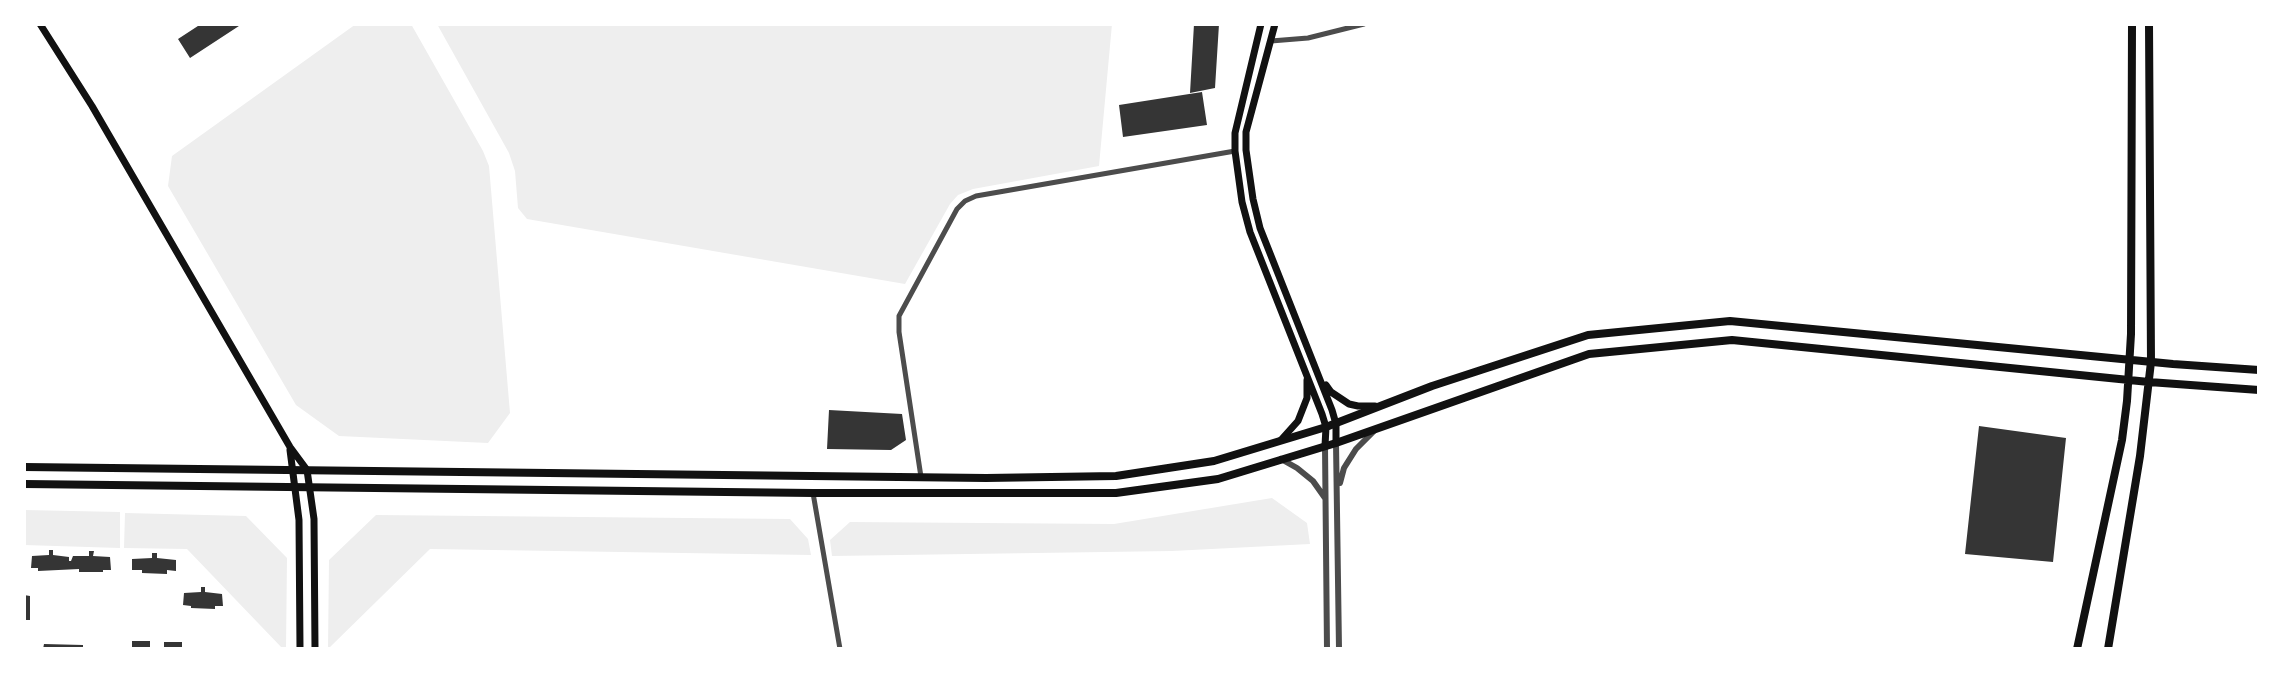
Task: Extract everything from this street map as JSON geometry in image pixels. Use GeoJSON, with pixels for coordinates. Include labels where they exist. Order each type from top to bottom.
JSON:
{"type":"FeatureCollection","features":[{"type":"Feature","properties":{"kind":"main road"},"geometry":{"type":"LineString","coordinates":[[40,24],[92,106],[290,447],[307,470],[315,543],[315,649]]}},
{"type":"Feature","properties":{"kind":"main road"},"geometry":{"type":"LineString","coordinates":[[1261,24],[1235,133],[1242,202],[1250,232],[1326,427],[1325,446]]}},
{"type":"Feature","properties":{"kind":"main road"},"geometry":{"type":"LineString","coordinates":[[1275,24],[1246,132],[1249,174],[1260,228],[1336,424],[1336,443]]}},
{"type":"Feature","properties":{"kind":"main road"},"geometry":{"type":"LineString","coordinates":[[2077,649],[2122,440],[2130,360],[2132,24]]}},
{"type":"Feature","properties":{"kind":"main road"},"geometry":{"type":"LineString","coordinates":[[2108,649],[2140,456],[2151,362],[2149,24]]}},
{"type":"Feature","properties":{"kind":"main road"},"geometry":{"type":"LineString","coordinates":[[24,467],[986,478],[1116,476],[1214,461],[1281,441],[1336,424],[1432,386],[1588,335],[1730,321],[2259,370]]}},
{"type":"Feature","properties":{"kind":"main road"},"geometry":{"type":"LineString","coordinates":[[24,484],[813,493],[1116,493],[1218,479],[1336,443],[1589,354],[1732,340],[2149,382],[2259,390]]}},
{"type":"Feature","properties":{"kind":"main road"},"geometry":{"type":"LineString","coordinates":[[1317,372],[1331,392],[1349,404],[1381,406]]}},
{"type":"Feature","properties":{"kind":"main road"},"geometry":{"type":"LineString","coordinates":[[1281,441],[1298,421],[1307,398],[1306,374]]}},
{"type":"Feature","properties":{"kind":"main road"},"geometry":{"type":"LineString","coordinates":[[290,447],[301,560],[300,649]]}},
{"type":"Feature","properties":{"kind":"street"},"geometry":{"type":"LineString","coordinates":[[1271,41],[1308,38],[1364,24]]}},
{"type":"Feature","properties":{"kind":"street"},"geometry":{"type":"LineString","coordinates":[[921,477],[899,316],[957,209],[976,196],[1235,151]]}},
{"type":"Feature","properties":{"kind":"street"},"geometry":{"type":"LineString","coordinates":[[1338,494],[1344,468],[1356,449],[1376,429]]}},
{"type":"Feature","properties":{"kind":"street"},"geometry":{"type":"LineString","coordinates":[[1336,443],[1339,649]]}},
{"type":"Feature","properties":{"kind":"street"},"geometry":{"type":"LineString","coordinates":[[1325,446],[1327,649]]}},
{"type":"Feature","properties":{"kind":"street"},"geometry":{"type":"LineString","coordinates":[[1281,459],[1313,481],[1325,498]]}},
{"type":"Feature","properties":{"kind":"street"},"geometry":{"type":"LineString","coordinates":[[813,493],[840,649]]}},
{"type":"Feature","properties":{"kind":"shaded area"},"geometry":{"type":"Polygon","coordinates":[[[356,24],[411,24],[489,166],[510,413],[488,443],[339,436],[296,405],[168,186],[172,156],[356,24]]]}},
{"type":"Feature","properties":{"kind":"shaded area"},"geometry":{"type":"Polygon","coordinates":[[[437,24],[1112,24],[1099,166],[973,189],[958,195],[905,284],[527,219],[518,208],[515,171],[509,153],[437,24]]]}},
{"type":"Feature","properties":{"kind":"shaded area"},"geometry":{"type":"Polygon","coordinates":[[[1272,498],[1307,523],[1310,544],[1172,551],[832,556],[830,540],[850,522],[1114,524],[1272,498]]]}},
{"type":"Feature","properties":{"kind":"shaded area"},"geometry":{"type":"Polygon","coordinates":[[[24,510],[120,512],[120,548],[24,545],[24,510]]]}},
{"type":"Feature","properties":{"kind":"shaded area"},"geometry":{"type":"Polygon","coordinates":[[[125,513],[246,516],[287,558],[286,649],[187,549],[124,548],[125,513]]]}},
{"type":"Feature","properties":{"kind":"shaded area"},"geometry":{"type":"Polygon","coordinates":[[[376,515],[790,519],[808,539],[811,555],[430,549],[328,649],[329,560],[376,515]]]}},
{"type":"Feature","properties":{"kind":"building"},"geometry":{"type":"Polygon","coordinates":[[[201,24],[242,24],[190,58],[178,39],[201,24]]]}},
{"type":"Feature","properties":{"kind":"building"},"geometry":{"type":"Polygon","coordinates":[[[1194,24],[1219,24],[1215,88],[1190,93],[1194,24]]]}},
{"type":"Feature","properties":{"kind":"building"},"geometry":{"type":"Polygon","coordinates":[[[1202,92],[1207,125],[1123,137],[1119,105],[1202,92]]]}},
{"type":"Feature","properties":{"kind":"building"},"geometry":{"type":"Polygon","coordinates":[[[829,410],[902,414],[906,440],[891,450],[827,449],[829,410]]]}},
{"type":"Feature","properties":{"kind":"building"},"geometry":{"type":"Polygon","coordinates":[[[1979,426],[2066,438],[2053,562],[1965,554],[1979,426]]]}},
{"type":"Feature","properties":{"kind":"building"},"geometry":{"type":"Polygon","coordinates":[[[49,550],[53,550],[53,555],[69,557],[69,561],[73,556],[89,556],[89,551],[94,551],[93,556],[110,557],[111,570],[38,571],[38,568],[31,568],[32,556],[49,555],[49,550]]]}},
{"type":"Feature","properties":{"kind":"building"},"geometry":{"type":"Polygon","coordinates":[[[152,553],[157,553],[157,558],[176,560],[176,571],[167,570],[167,574],[132,570],[132,559],[152,558],[152,553]]]}},
{"type":"Feature","properties":{"kind":"building"},"geometry":{"type":"Polygon","coordinates":[[[201,587],[205,587],[205,592],[222,594],[223,606],[215,606],[215,609],[183,605],[184,593],[201,592],[201,587]]]}},
{"type":"Feature","properties":{"kind":"building"},"geometry":{"type":"Polygon","coordinates":[[[24,595],[30,596],[30,620],[24,620],[24,595]]]}},
{"type":"Feature","properties":{"kind":"building"},"geometry":{"type":"Polygon","coordinates":[[[132,641],[150,641],[150,649],[132,649],[132,641]]]}},
{"type":"Feature","properties":{"kind":"building"},"geometry":{"type":"Polygon","coordinates":[[[164,642],[182,642],[182,649],[164,649],[164,642]]]}},
{"type":"Feature","properties":{"kind":"building"},"geometry":{"type":"Polygon","coordinates":[[[44,644],[83,645],[83,649],[43,649],[44,644]]]}}]}
